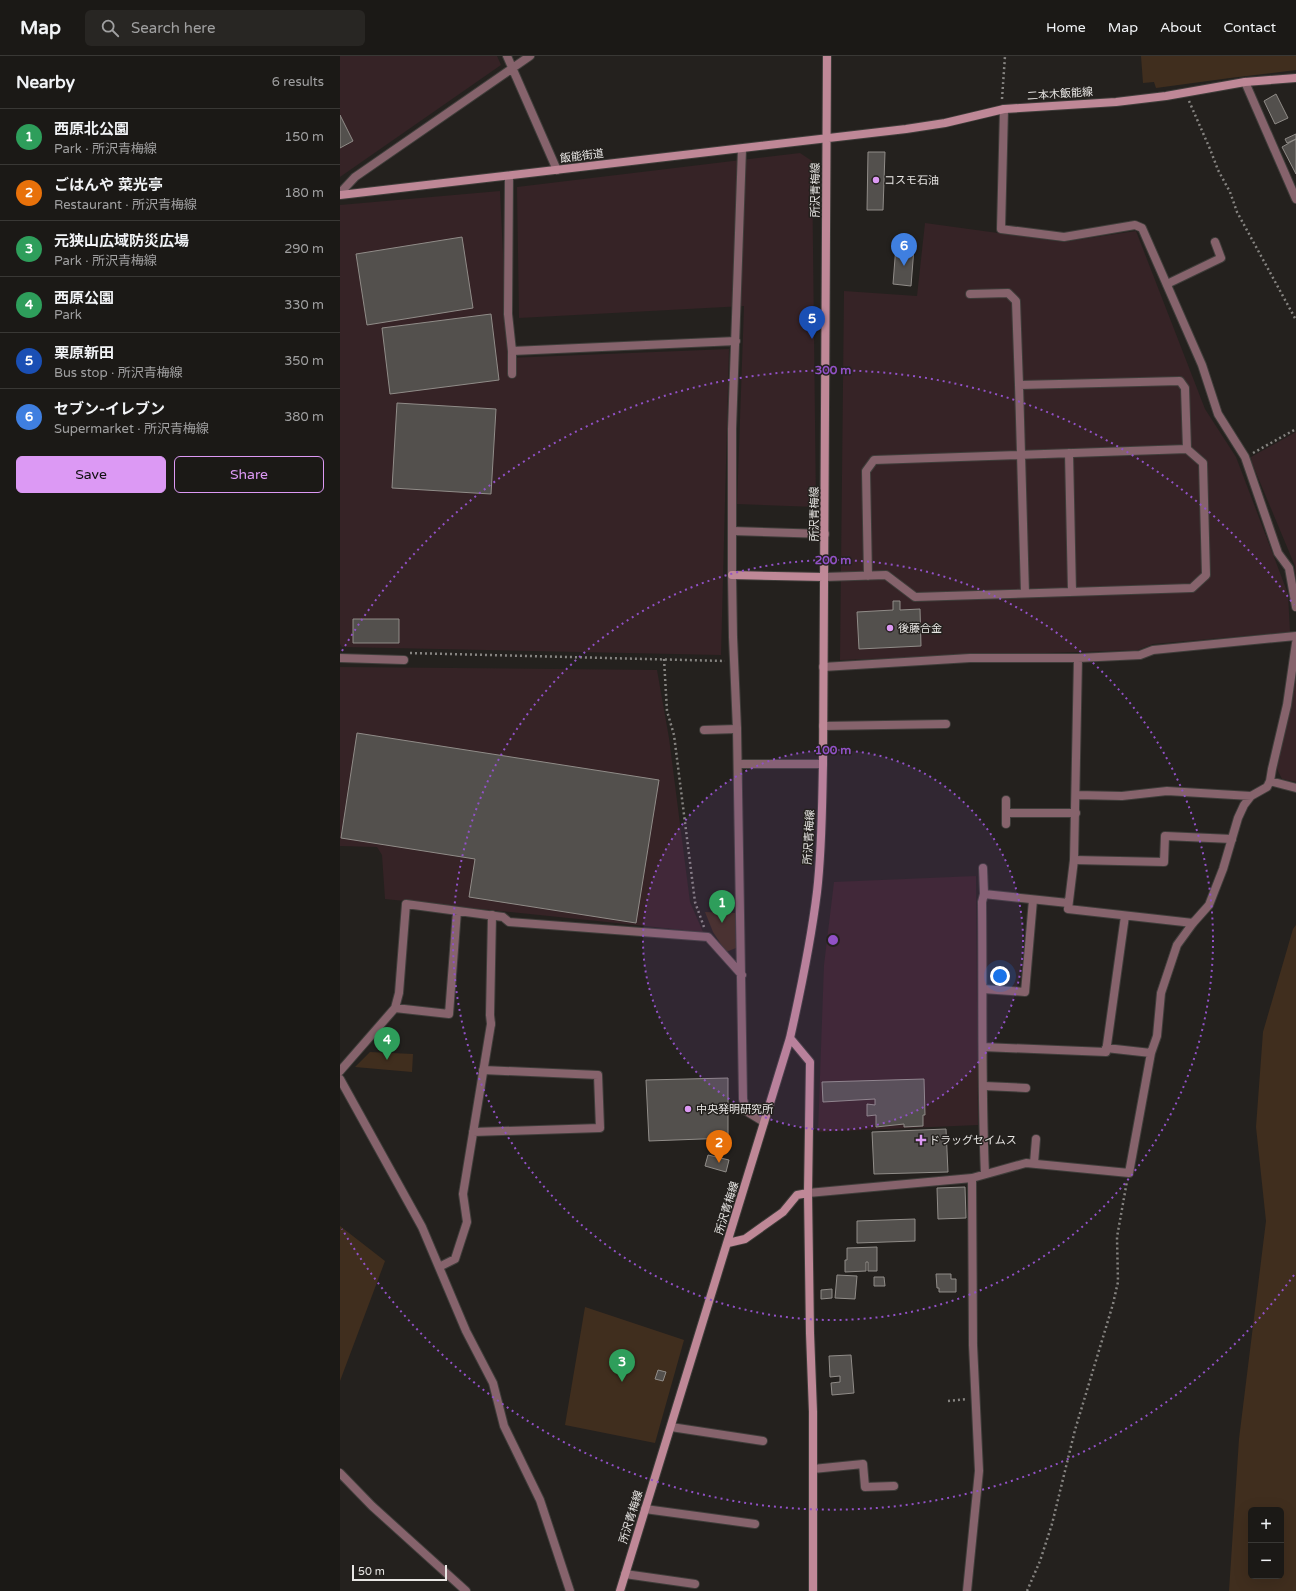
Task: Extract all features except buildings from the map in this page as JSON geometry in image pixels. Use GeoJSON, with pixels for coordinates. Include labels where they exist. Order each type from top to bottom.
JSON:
{"type":"FeatureCollection","features":[{"type":"Feature","properties":{"kind":"main road","name":"所沢青梅線"},"geometry":{"type":"LineString","coordinates":[[620,1591],[790,1038],[807,961],[817,892],[822,830],[823,764],[827,56]]}},
{"type":"Feature","properties":{"kind":"main road","name":"二本木飯能線"},"geometry":{"type":"LineString","coordinates":[[826,139],[944,123],[1004,109],[1116,102],[1166,96],[1245,82],[1296,78]]}},
{"type":"Feature","properties":{"kind":"main road","name":"飯能街道"},"geometry":{"type":"LineString","coordinates":[[340,194],[826,139]]}},
{"type":"Feature","properties":{"kind":"main road"},"geometry":{"type":"LineString","coordinates":[[732,575],[824,577]]}},
{"type":"Feature","properties":{"kind":"main road"},"geometry":{"type":"LineString","coordinates":[[790,1038],[810,1062],[808,1193],[813,1468],[813,1591]]}},
{"type":"Feature","properties":{"kind":"main road"},"geometry":{"type":"LineString","coordinates":[[728,1243],[745,1239],[783,1212],[797,1195],[808,1193]]}},
{"type":"Feature","properties":{"kind":"street"},"geometry":{"type":"LineString","coordinates":[[507,56],[557,170]]}},
{"type":"Feature","properties":{"kind":"street"},"geometry":{"type":"LineString","coordinates":[[340,194],[355,177],[530,56]]}},
{"type":"Feature","properties":{"kind":"street"},"geometry":{"type":"LineString","coordinates":[[1245,82],[1296,199]]}},
{"type":"Feature","properties":{"kind":"street"},"geometry":{"type":"LineString","coordinates":[[1004,109],[1001,228],[1064,236],[1136,225],[1142,228],[1202,365],[1218,414],[1245,457],[1278,553],[1289,568],[1296,607]]}},
{"type":"Feature","properties":{"kind":"street"},"geometry":{"type":"LineString","coordinates":[[742,149],[732,429],[732,575],[738,764],[743,1099],[746,1111],[764,1122]]}},
{"type":"Feature","properties":{"kind":"street"},"geometry":{"type":"LineString","coordinates":[[509,176],[508,314],[512,351],[512,374]]}},
{"type":"Feature","properties":{"kind":"street"},"geometry":{"type":"LineString","coordinates":[[1166,284],[1221,258],[1215,242]]}},
{"type":"Feature","properties":{"kind":"street"},"geometry":{"type":"LineString","coordinates":[[970,294],[1008,293],[1016,301],[1025,593]]}},
{"type":"Feature","properties":{"kind":"street"},"geometry":{"type":"LineString","coordinates":[[512,351],[736,341]]}},
{"type":"Feature","properties":{"kind":"street"},"geometry":{"type":"LineString","coordinates":[[1019,385],[1180,381],[1185,388],[1187,449]]}},
{"type":"Feature","properties":{"kind":"street"},"geometry":{"type":"LineString","coordinates":[[824,577],[868,576],[886,575],[915,597],[1192,588],[1206,575],[1202,463],[1187,449],[874,460],[866,471],[868,576]]}},
{"type":"Feature","properties":{"kind":"street"},"geometry":{"type":"LineString","coordinates":[[1070,453],[1072,592]]}},
{"type":"Feature","properties":{"kind":"street"},"geometry":{"type":"LineString","coordinates":[[732,532],[825,534]]}},
{"type":"Feature","properties":{"kind":"street"},"geometry":{"type":"LineString","coordinates":[[823,667],[970,658],[1078,658],[1140,655],[1153,650],[1296,636]]}},
{"type":"Feature","properties":{"kind":"street"},"geometry":{"type":"LineString","coordinates":[[808,1193],[972,1178],[1026,1163],[1129,1173],[1151,1053],[1157,1036],[1161,993],[1177,945],[1192,923],[1209,905],[1221,875],[1238,818],[1244,805],[1251,796],[1267,787],[1270,781],[1287,705],[1296,643]]}},
{"type":"Feature","properties":{"kind":"street"},"geometry":{"type":"LineString","coordinates":[[340,658],[404,656]]}},
{"type":"Feature","properties":{"kind":"street"},"geometry":{"type":"LineString","coordinates":[[1078,658],[1076,813],[1074,860],[1068,908],[1192,923]]}},
{"type":"Feature","properties":{"kind":"street"},"geometry":{"type":"LineString","coordinates":[[823,726],[946,724]]}},
{"type":"Feature","properties":{"kind":"street"},"geometry":{"type":"LineString","coordinates":[[704,730],[737,729]]}},
{"type":"Feature","properties":{"kind":"street"},"geometry":{"type":"LineString","coordinates":[[738,764],[823,764]]}},
{"type":"Feature","properties":{"kind":"street"},"geometry":{"type":"LineString","coordinates":[[1270,781],[1296,788]]}},
{"type":"Feature","properties":{"kind":"street"},"geometry":{"type":"LineString","coordinates":[[1076,795],[1122,796],[1167,791],[1251,796]]}},
{"type":"Feature","properties":{"kind":"street"},"geometry":{"type":"LineString","coordinates":[[1006,800],[1006,824]]}},
{"type":"Feature","properties":{"kind":"street"},"geometry":{"type":"LineString","coordinates":[[1006,813],[1076,813]]}},
{"type":"Feature","properties":{"kind":"street"},"geometry":{"type":"LineString","coordinates":[[1074,860],[1164,862],[1165,836],[1232,839]]}},
{"type":"Feature","properties":{"kind":"street"},"geometry":{"type":"LineString","coordinates":[[983,868],[983,1121],[985,1174]]}},
{"type":"Feature","properties":{"kind":"street"},"geometry":{"type":"LineString","coordinates":[[984,894],[1068,903]]}},
{"type":"Feature","properties":{"kind":"street"},"geometry":{"type":"LineString","coordinates":[[983,990],[1025,992],[1033,900]]}},
{"type":"Feature","properties":{"kind":"street"},"geometry":{"type":"LineString","coordinates":[[340,1071],[395,1008],[399,993],[406,904],[492,915],[503,917],[509,922],[708,937],[742,975]]}},
{"type":"Feature","properties":{"kind":"street"},"geometry":{"type":"LineString","coordinates":[[395,1008],[448,1014],[456,911]]}},
{"type":"Feature","properties":{"kind":"street"},"geometry":{"type":"LineString","coordinates":[[439,1267],[455,1259],[467,1222],[463,1194],[491,1024],[492,915]]}},
{"type":"Feature","properties":{"kind":"street"},"geometry":{"type":"LineString","coordinates":[[983,1047],[1106,1052],[1125,916]]}},
{"type":"Feature","properties":{"kind":"street"},"geometry":{"type":"LineString","coordinates":[[1106,1048],[1151,1053]]}},
{"type":"Feature","properties":{"kind":"street"},"geometry":{"type":"LineString","coordinates":[[473,1132],[600,1128],[598,1075],[483,1070]]}},
{"type":"Feature","properties":{"kind":"street"},"geometry":{"type":"LineString","coordinates":[[340,1079],[422,1227],[466,1331],[493,1383],[504,1426],[540,1500],[570,1591]]}},
{"type":"Feature","properties":{"kind":"street"},"geometry":{"type":"LineString","coordinates":[[984,1086],[1026,1088]]}},
{"type":"Feature","properties":{"kind":"street"},"geometry":{"type":"LineString","coordinates":[[1034,1163],[1036,1140]]}},
{"type":"Feature","properties":{"kind":"street"},"geometry":{"type":"LineString","coordinates":[[967,1591],[979,1471],[973,1345],[972,1178]]}},
{"type":"Feature","properties":{"kind":"street"},"geometry":{"type":"LineString","coordinates":[[670,1427],[763,1441]]}},
{"type":"Feature","properties":{"kind":"street"},"geometry":{"type":"LineString","coordinates":[[813,1468],[863,1464],[865,1486],[894,1486]]}},
{"type":"Feature","properties":{"kind":"street"},"geometry":{"type":"LineString","coordinates":[[340,1473],[372,1506],[466,1591]]}},
{"type":"Feature","properties":{"kind":"street"},"geometry":{"type":"LineString","coordinates":[[645,1509],[755,1524]]}},
{"type":"Feature","properties":{"kind":"street"},"geometry":{"type":"LineString","coordinates":[[625,1574],[696,1584]]}},
{"type":"Feature","properties":{"kind":"path"},"geometry":{"type":"LineString","coordinates":[[1004,109],[1002,101],[1005,56]]}},
{"type":"Feature","properties":{"kind":"path"},"geometry":{"type":"LineString","coordinates":[[1187,92],[1218,170],[1230,192],[1237,212],[1296,320]]}},
{"type":"Feature","properties":{"kind":"path"},"geometry":{"type":"LineString","coordinates":[[1245,457],[1296,429]]}},
{"type":"Feature","properties":{"kind":"path"},"geometry":{"type":"LineString","coordinates":[[404,656],[734,661]]}},
{"type":"Feature","properties":{"kind":"path"},"geometry":{"type":"LineString","coordinates":[[664,659],[667,711],[674,735],[695,902],[708,937]]}},
{"type":"Feature","properties":{"kind":"path"},"geometry":{"type":"LineString","coordinates":[[1027,1591],[1040,1561],[1052,1524],[1075,1430],[1113,1304],[1118,1282],[1117,1236],[1129,1173]]}},
{"type":"Feature","properties":{"kind":"path"},"geometry":{"type":"LineString","coordinates":[[948,1401],[976,1399]]}},
{"type":"Feature","properties":{"kind":"shaded area"},"geometry":{"type":"Polygon","coordinates":[[[340,56],[497,56],[501,65],[340,177],[340,56]]]}},
{"type":"Feature","properties":{"kind":"shaded area"},"geometry":{"type":"Polygon","coordinates":[[[1141,56],[1296,56],[1296,70],[1156,88],[1154,82],[1143,83],[1141,56]]]}},
{"type":"Feature","properties":{"kind":"shaded area"},"geometry":{"type":"Polygon","coordinates":[[[800,153],[812,161],[816,507],[737,504],[744,306],[519,318],[517,187],[800,153]]]}},
{"type":"Feature","properties":{"kind":"shaded area"},"geometry":{"type":"Polygon","coordinates":[[[500,191],[508,358],[729,349],[721,655],[342,647],[340,644],[340,205],[500,191]]]}},
{"type":"Feature","properties":{"kind":"shaded area"},"geometry":{"type":"Polygon","coordinates":[[[925,223],[1063,242],[1136,231],[1205,409],[1236,457],[1288,594],[1290,632],[1153,644],[1138,650],[840,660],[844,291],[917,296],[925,223]]]}},
{"type":"Feature","properties":{"kind":"shaded area"},"geometry":{"type":"Polygon","coordinates":[[[1296,432],[1296,580],[1295,566],[1252,463],[1251,457],[1296,432]]]}},
{"type":"Feature","properties":{"kind":"shaded area"},"geometry":{"type":"Polygon","coordinates":[[[340,667],[657,670],[669,738],[690,902],[703,932],[385,899],[382,855],[377,847],[340,846],[340,667]]]}},
{"type":"Feature","properties":{"kind":"shaded area"},"geometry":{"type":"Polygon","coordinates":[[[1296,671],[1296,782],[1282,779],[1277,769],[1296,671]]]}},
{"type":"Feature","properties":{"kind":"shaded area"},"geometry":{"type":"Polygon","coordinates":[[[976,876],[978,1125],[818,1132],[824,965],[834,882],[976,876]]]}},
{"type":"Feature","properties":{"kind":"shaded area"},"geometry":{"type":"Polygon","coordinates":[[[705,912],[735,913],[736,948],[726,952],[713,932],[705,912]]]}},
{"type":"Feature","properties":{"kind":"shaded area"},"geometry":{"type":"Polygon","coordinates":[[[1296,925],[1296,1591],[1229,1591],[1239,1439],[1266,1221],[1256,1127],[1263,1032],[1293,929],[1296,925]]]}},
{"type":"Feature","properties":{"kind":"shaded area"},"geometry":{"type":"Polygon","coordinates":[[[370,1052],[413,1054],[412,1072],[355,1067],[370,1052]]]}},
{"type":"Feature","properties":{"kind":"shaded area"},"geometry":{"type":"Polygon","coordinates":[[[340,1226],[385,1261],[340,1381],[340,1226]]]}},
{"type":"Feature","properties":{"kind":"shaded area"},"geometry":{"type":"Polygon","coordinates":[[[585,1307],[684,1340],[655,1443],[565,1425],[585,1307]]]}},
{"type":"Feature","properties":{"kind":"place","name":"コスモ石油"},"geometry":{"type":"Point","coordinates":[876,180]}},
{"type":"Feature","properties":{"kind":"place","name":"セブン-イレブン"},"geometry":{"type":"Point","coordinates":[904,266]}},
{"type":"Feature","properties":{"kind":"place","name":"栗原新田"},"geometry":{"type":"Point","coordinates":[812,339]}},
{"type":"Feature","properties":{"kind":"place","name":"後藤合金"},"geometry":{"type":"Point","coordinates":[890,628]}},
{"type":"Feature","properties":{"kind":"place","name":"西原北公園"},"geometry":{"type":"Point","coordinates":[722,923]}},
{"type":"Feature","properties":{"kind":"place","name":"西原公園"},"geometry":{"type":"Point","coordinates":[387,1060]}},
{"type":"Feature","properties":{"kind":"place","name":"中央発明研究所"},"geometry":{"type":"Point","coordinates":[688,1109]}},
{"type":"Feature","properties":{"kind":"place","name":"ドラッグセイムス"},"geometry":{"type":"Point","coordinates":[921,1140]}},
{"type":"Feature","properties":{"kind":"place","name":"ごはんや 菜光亭"},"geometry":{"type":"Point","coordinates":[719,1163]}},
{"type":"Feature","properties":{"kind":"place","name":"元狭山広域防災広場"},"geometry":{"type":"Point","coordinates":[622,1382]}}]}
